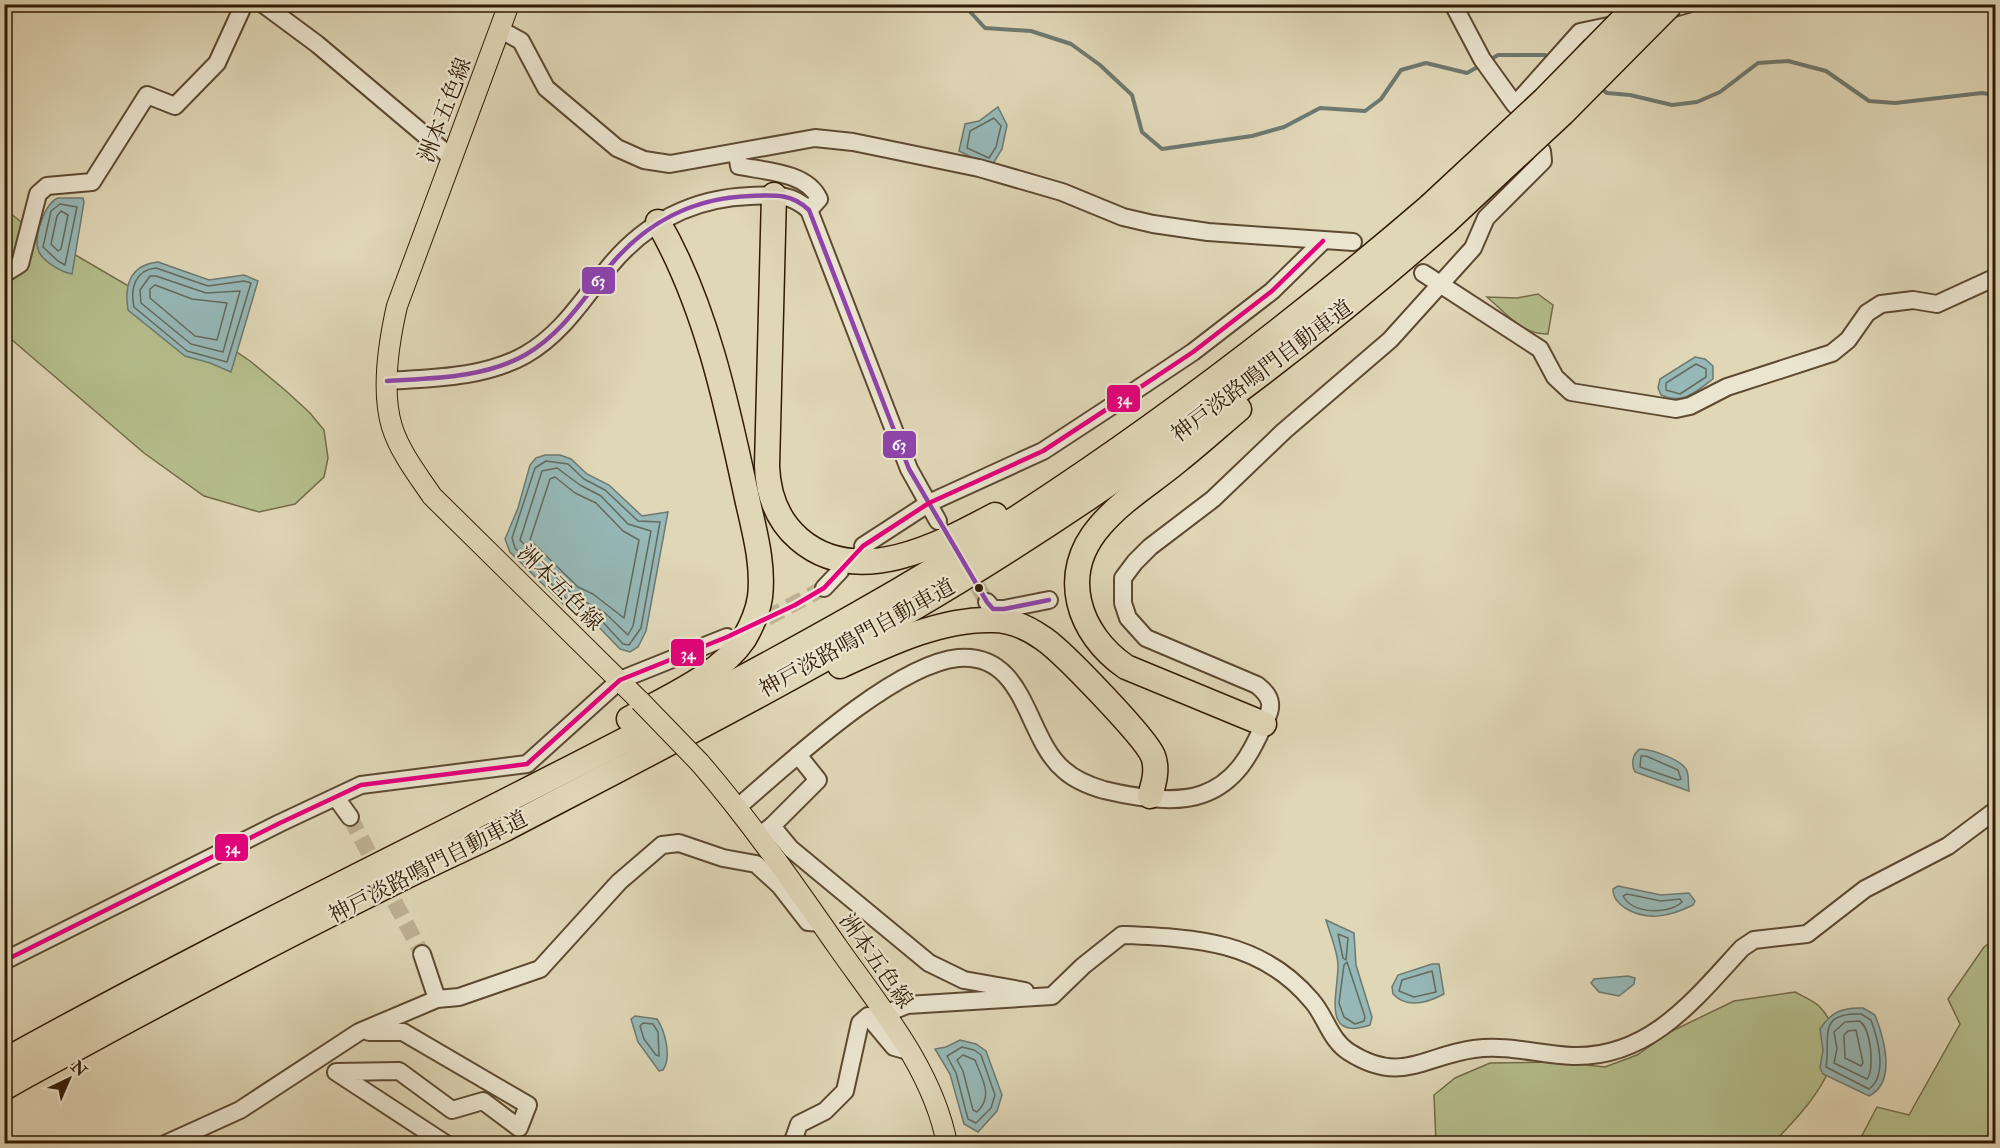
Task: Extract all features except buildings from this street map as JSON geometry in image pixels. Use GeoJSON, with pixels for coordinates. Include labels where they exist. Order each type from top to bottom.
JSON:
{"type":"FeatureCollection","features":[{"type":"Feature","properties":{"kind":"highway","name":"神戸淡路鳴門自動車道"},"geometry":{"type":"LineString","coordinates":[[4,1088],[150,1008],[497,833],[867,635],[963,579],[1166,444],[1260,376],[1367,291],[1545,99],[1638,4]]}},
{"type":"Feature","properties":{"kind":"highway","name":"神戸淡路鳴門自動車道"},"geometry":{"type":"LineString","coordinates":[[4,1061],[135,988],[750,674],[860,613],[1062,488],[1258,348],[1438,214],[1563,113],[1671,4]]}},
{"type":"Feature","properties":{"kind":"highway"},"geometry":{"type":"LineString","coordinates":[[774,195],[767,466],[770,494],[783,521],[793,534],[814,550],[837,560],[858,562],[896,557],[976,525],[1067,475],[1258,348]]}},
{"type":"Feature","properties":{"kind":"highway"},"geometry":{"type":"LineString","coordinates":[[405,851],[713,669],[744,639],[756,612],[760,598],[760,567],[741,470],[689,284],[681,261],[658,222]]}},
{"type":"Feature","properties":{"kind":"highway"},"geometry":{"type":"LineString","coordinates":[[1264,724],[1126,667],[1112,657],[1100,646],[1083,617],[1078,596],[1078,573],[1089,542],[1108,517],[1246,402],[1367,291]]}},
{"type":"Feature","properties":{"kind":"highway"},"geometry":{"type":"LineString","coordinates":[[497,833],[553,813],[594,795],[828,671],[881,648],[971,621],[995,620],[1011,623],[1045,640],[1063,656],[1149,748],[1156,771],[1150,796]]}},
{"type":"Feature","properties":{"kind":"main road","name":"洲本五色線"},"geometry":{"type":"LineString","coordinates":[[509,4],[397,306],[388,343],[387,381],[392,425],[406,459],[432,496],[640,700],[738,807],[766,831],[821,923],[908,1051],[937,1103],[947,1143]]}},
{"type":"Feature","properties":{"kind":"street"},"geometry":{"type":"LineString","coordinates":[[4,274],[20,264],[38,194],[47,186],[92,182],[147,95],[176,106],[187,97],[217,63],[244,4]]}},
{"type":"Feature","properties":{"kind":"street"},"geometry":{"type":"LineString","coordinates":[[263,4],[317,44],[452,158]]}},
{"type":"Feature","properties":{"kind":"street"},"geometry":{"type":"LineString","coordinates":[[1453,4],[1482,59],[1515,105],[1580,32],[1688,4]]}},
{"type":"Feature","properties":{"kind":"street"},"geometry":{"type":"LineString","coordinates":[[501,30],[520,41],[546,88],[616,148],[644,160],[670,164],[815,138],[853,142],[979,168],[1062,192],[1123,217],[1153,224],[1208,232],[1353,242]]}},
{"type":"Feature","properties":{"kind":"street"},"geometry":{"type":"LineString","coordinates":[[738,807],[798,755],[854,711],[905,679],[943,662],[959,658],[976,659],[990,665],[1010,680],[1023,698],[1043,743],[1063,770],[1093,786],[1150,796],[1188,798],[1221,785],[1245,762],[1255,748],[1270,704],[1268,696],[1257,685],[1154,642],[1139,632],[1128,618],[1123,603],[1124,578],[1135,562],[1150,547],[1213,499],[1284,431],[1390,340],[1473,248],[1486,218],[1544,161],[1542,151]]}},
{"type":"Feature","properties":{"kind":"street"},"geometry":{"type":"LineString","coordinates":[[736,153],[739,166],[786,175],[805,183],[819,199],[809,210]]}},
{"type":"Feature","properties":{"kind":"street"},"geometry":{"type":"LineString","coordinates":[[387,381],[479,371],[523,356],[554,335],[579,308],[622,252],[658,222],[687,207],[714,200],[774,195],[792,197],[809,210],[909,469],[938,521]]}},
{"type":"Feature","properties":{"kind":"street"},"geometry":{"type":"LineString","coordinates":[[863,546],[929,503],[1043,451],[1193,352],[1272,291],[1323,241]]}},
{"type":"Feature","properties":{"kind":"street"},"geometry":{"type":"LineString","coordinates":[[1423,273],[1540,349],[1555,377],[1571,392],[1584,396],[1676,409],[1690,406],[1727,387],[1832,353],[1848,340],[1868,313],[1881,304],[1913,300],[1937,304],[1995,277]]}},
{"type":"Feature","properties":{"kind":"street"},"geometry":{"type":"LineString","coordinates":[[824,588],[840,571]]}},
{"type":"Feature","properties":{"kind":"street"},"geometry":{"type":"LineString","coordinates":[[987,602],[993,609],[1004,609],[1049,600]]}},
{"type":"Feature","properties":{"kind":"street"},"geometry":{"type":"LineString","coordinates":[[4,961],[280,822],[337,799],[361,785],[527,764],[620,680],[727,637]]}},
{"type":"Feature","properties":{"kind":"street"},"geometry":{"type":"LineString","coordinates":[[798,755],[818,780],[766,831],[929,963],[964,980],[1052,996]]}},
{"type":"Feature","properties":{"kind":"street"},"geometry":{"type":"LineString","coordinates":[[337,799],[350,818]]}},
{"type":"Feature","properties":{"kind":"street"},"geometry":{"type":"LineString","coordinates":[[885,1014],[907,1005],[1052,996],[1083,966],[1122,935],[1195,938],[1229,946],[1266,963],[1292,980],[1314,1003],[1332,1035],[1348,1051],[1381,1067],[1403,1069],[1471,1049],[1498,1046],[1572,1056],[1618,1051],[1646,1039],[1680,1016],[1742,948],[1754,940],[1807,934],[1865,889],[1948,846],[1995,810]]}},
{"type":"Feature","properties":{"kind":"street"},"geometry":{"type":"LineString","coordinates":[[165,1143],[240,1110],[359,1032],[437,999],[459,997],[540,969],[619,882],[662,845],[679,843],[723,858],[756,864],[780,886],[808,922],[821,923]]}},
{"type":"Feature","properties":{"kind":"street"},"geometry":{"type":"LineString","coordinates":[[422,954],[437,999]]}},
{"type":"Feature","properties":{"kind":"street"},"geometry":{"type":"LineString","coordinates":[[792,1143],[799,1125],[825,1111],[845,1091],[860,1023],[868,1016],[894,1047],[908,1051]]}},
{"type":"Feature","properties":{"kind":"street"},"geometry":{"type":"LineString","coordinates":[[359,1032],[403,1032],[528,1105],[519,1128],[483,1101],[452,1110],[399,1071],[336,1072],[446,1143]]}},
{"type":"Feature","properties":{"kind":"green space"},"geometry":{"type":"Polygon","coordinates":[[[4,208],[26,226],[207,332],[250,361],[285,390],[310,413],[324,430],[328,458],[324,477],[295,504],[259,512],[204,496],[144,453],[5,334],[4,208]]]}},
{"type":"Feature","properties":{"kind":"green space"},"geometry":{"type":"Polygon","coordinates":[[[1538,294],[1553,305],[1548,334],[1522,327],[1487,297],[1517,298],[1538,294]]]}},
{"type":"Feature","properties":{"kind":"green space"},"geometry":{"type":"Polygon","coordinates":[[[1995,939],[1995,1143],[1858,1143],[1877,1107],[1909,1115],[1960,1024],[1948,999],[1984,947],[1995,939]]]}},
{"type":"Feature","properties":{"kind":"green space"},"geometry":{"type":"Polygon","coordinates":[[[1795,992],[1819,1006],[1831,1024],[1835,1042],[1832,1061],[1825,1079],[1800,1114],[1773,1143],[1436,1143],[1434,1095],[1455,1078],[1490,1063],[1558,1062],[1605,1067],[1637,1055],[1670,1032],[1734,1001],[1795,992]]]}},
{"type":"Feature","properties":{"kind":"water"},"geometry":{"type":"Polygon","coordinates":[[[998,107],[1007,125],[1002,149],[991,167],[959,151],[965,124],[979,121],[998,107]]]}},
{"type":"Feature","properties":{"kind":"water"},"geometry":{"type":"Polygon","coordinates":[[[58,198],[83,198],[84,202],[72,274],[52,265],[38,249],[37,243],[42,220],[49,206],[58,198]]]}},
{"type":"Feature","properties":{"kind":"water"},"geometry":{"type":"Polygon","coordinates":[[[158,262],[209,280],[244,275],[258,281],[231,372],[185,356],[128,310],[127,292],[131,278],[141,267],[158,262]]]}},
{"type":"Feature","properties":{"kind":"water"},"geometry":{"type":"Polygon","coordinates":[[[1695,357],[1705,359],[1713,366],[1713,379],[1682,398],[1669,398],[1661,395],[1658,388],[1660,379],[1695,357]]]}},
{"type":"Feature","properties":{"kind":"water"},"geometry":{"type":"Polygon","coordinates":[[[545,455],[560,455],[571,459],[587,474],[609,485],[642,516],[668,512],[646,631],[638,647],[630,652],[620,649],[596,624],[566,607],[510,552],[505,539],[518,508],[530,465],[536,458],[545,455]]]}},
{"type":"Feature","properties":{"kind":"water"},"geometry":{"type":"Polygon","coordinates":[[[1640,749],[1666,756],[1680,763],[1688,773],[1689,791],[1635,772],[1633,760],[1640,749]]]}},
{"type":"Feature","properties":{"kind":"water"},"geometry":{"type":"Polygon","coordinates":[[[1618,886],[1661,895],[1689,893],[1695,901],[1693,905],[1676,912],[1659,916],[1642,915],[1625,908],[1618,902],[1613,889],[1618,886]]]}},
{"type":"Feature","properties":{"kind":"water"},"geometry":{"type":"Polygon","coordinates":[[[1326,920],[1354,933],[1356,965],[1372,1017],[1370,1025],[1355,1028],[1344,1027],[1338,1021],[1335,1001],[1338,961],[1326,920]]]}},
{"type":"Feature","properties":{"kind":"water"},"geometry":{"type":"Polygon","coordinates":[[[1432,964],[1439,964],[1444,994],[1431,1000],[1411,1003],[1404,1002],[1393,994],[1392,987],[1398,975],[1432,964]]]}},
{"type":"Feature","properties":{"kind":"water"},"geometry":{"type":"Polygon","coordinates":[[[1628,976],[1635,978],[1634,984],[1619,996],[1599,992],[1591,983],[1594,979],[1628,976]]]}},
{"type":"Feature","properties":{"kind":"water"},"geometry":{"type":"Polygon","coordinates":[[[1849,1008],[1863,1008],[1875,1015],[1882,1035],[1886,1059],[1883,1081],[1878,1089],[1869,1096],[1823,1074],[1820,1068],[1823,1050],[1820,1029],[1829,1018],[1838,1012],[1849,1008]]]}},
{"type":"Feature","properties":{"kind":"water"},"geometry":{"type":"Polygon","coordinates":[[[635,1016],[657,1019],[660,1024],[667,1051],[666,1065],[663,1070],[659,1071],[638,1042],[631,1019],[635,1016]]]}},
{"type":"Feature","properties":{"kind":"water"},"geometry":{"type":"Polygon","coordinates":[[[960,1040],[976,1044],[986,1051],[1002,1095],[997,1111],[978,1132],[964,1124],[950,1074],[935,1049],[946,1047],[960,1040]]]}},
{"type":"Feature","properties":{"kind":"waterway"},"geometry":{"type":"LineString","coordinates":[[963,4],[985,28],[1031,31],[1071,44],[1100,65],[1132,95],[1142,132],[1162,149],[1252,136],[1284,127],[1320,108],[1365,111],[1381,99],[1401,70],[1426,63],[1467,73],[1481,65]]}},
{"type":"Feature","properties":{"kind":"waterway"},"geometry":{"type":"LineString","coordinates":[[1488,61],[1498,55],[1545,55],[1550,58]]}},
{"type":"Feature","properties":{"kind":"waterway"},"geometry":{"type":"LineString","coordinates":[[1600,88],[1607,93],[1630,95],[1672,105],[1697,102],[1720,92],[1758,63],[1788,61],[1826,71],[1869,101],[1895,103],[1982,93],[1996,95]]}},
{"type":"Feature","properties":{"kind":"tunnel"},"geometry":{"type":"LineString","coordinates":[[965,566],[987,602]]}},
{"type":"Feature","properties":{"kind":"tunnel"},"geometry":{"type":"LineString","coordinates":[[746,629],[824,588]]}},
{"type":"Feature","properties":{"kind":"tunnel"},"geometry":{"type":"LineString","coordinates":[[350,817],[422,954]]}},
{"type":"Feature","properties":{"kind":"transit line","name":"63"},"geometry":{"type":"LineString","coordinates":[[387,381],[475,373],[509,363],[525,355],[538,347],[561,326],[623,251],[654,226],[690,208],[709,202],[750,196],[774,196],[796,200],[809,210],[909,469],[987,602],[993,609],[1004,609],[1049,600]]}},
{"type":"Feature","properties":{"kind":"transit line","name":"34"},"geometry":{"type":"LineString","coordinates":[[4,961],[361,785],[527,764],[620,680],[727,637],[795,605],[824,588],[863,546],[929,503],[1043,451],[1133,392],[1193,352],[1272,291],[1323,241]]}}]}
